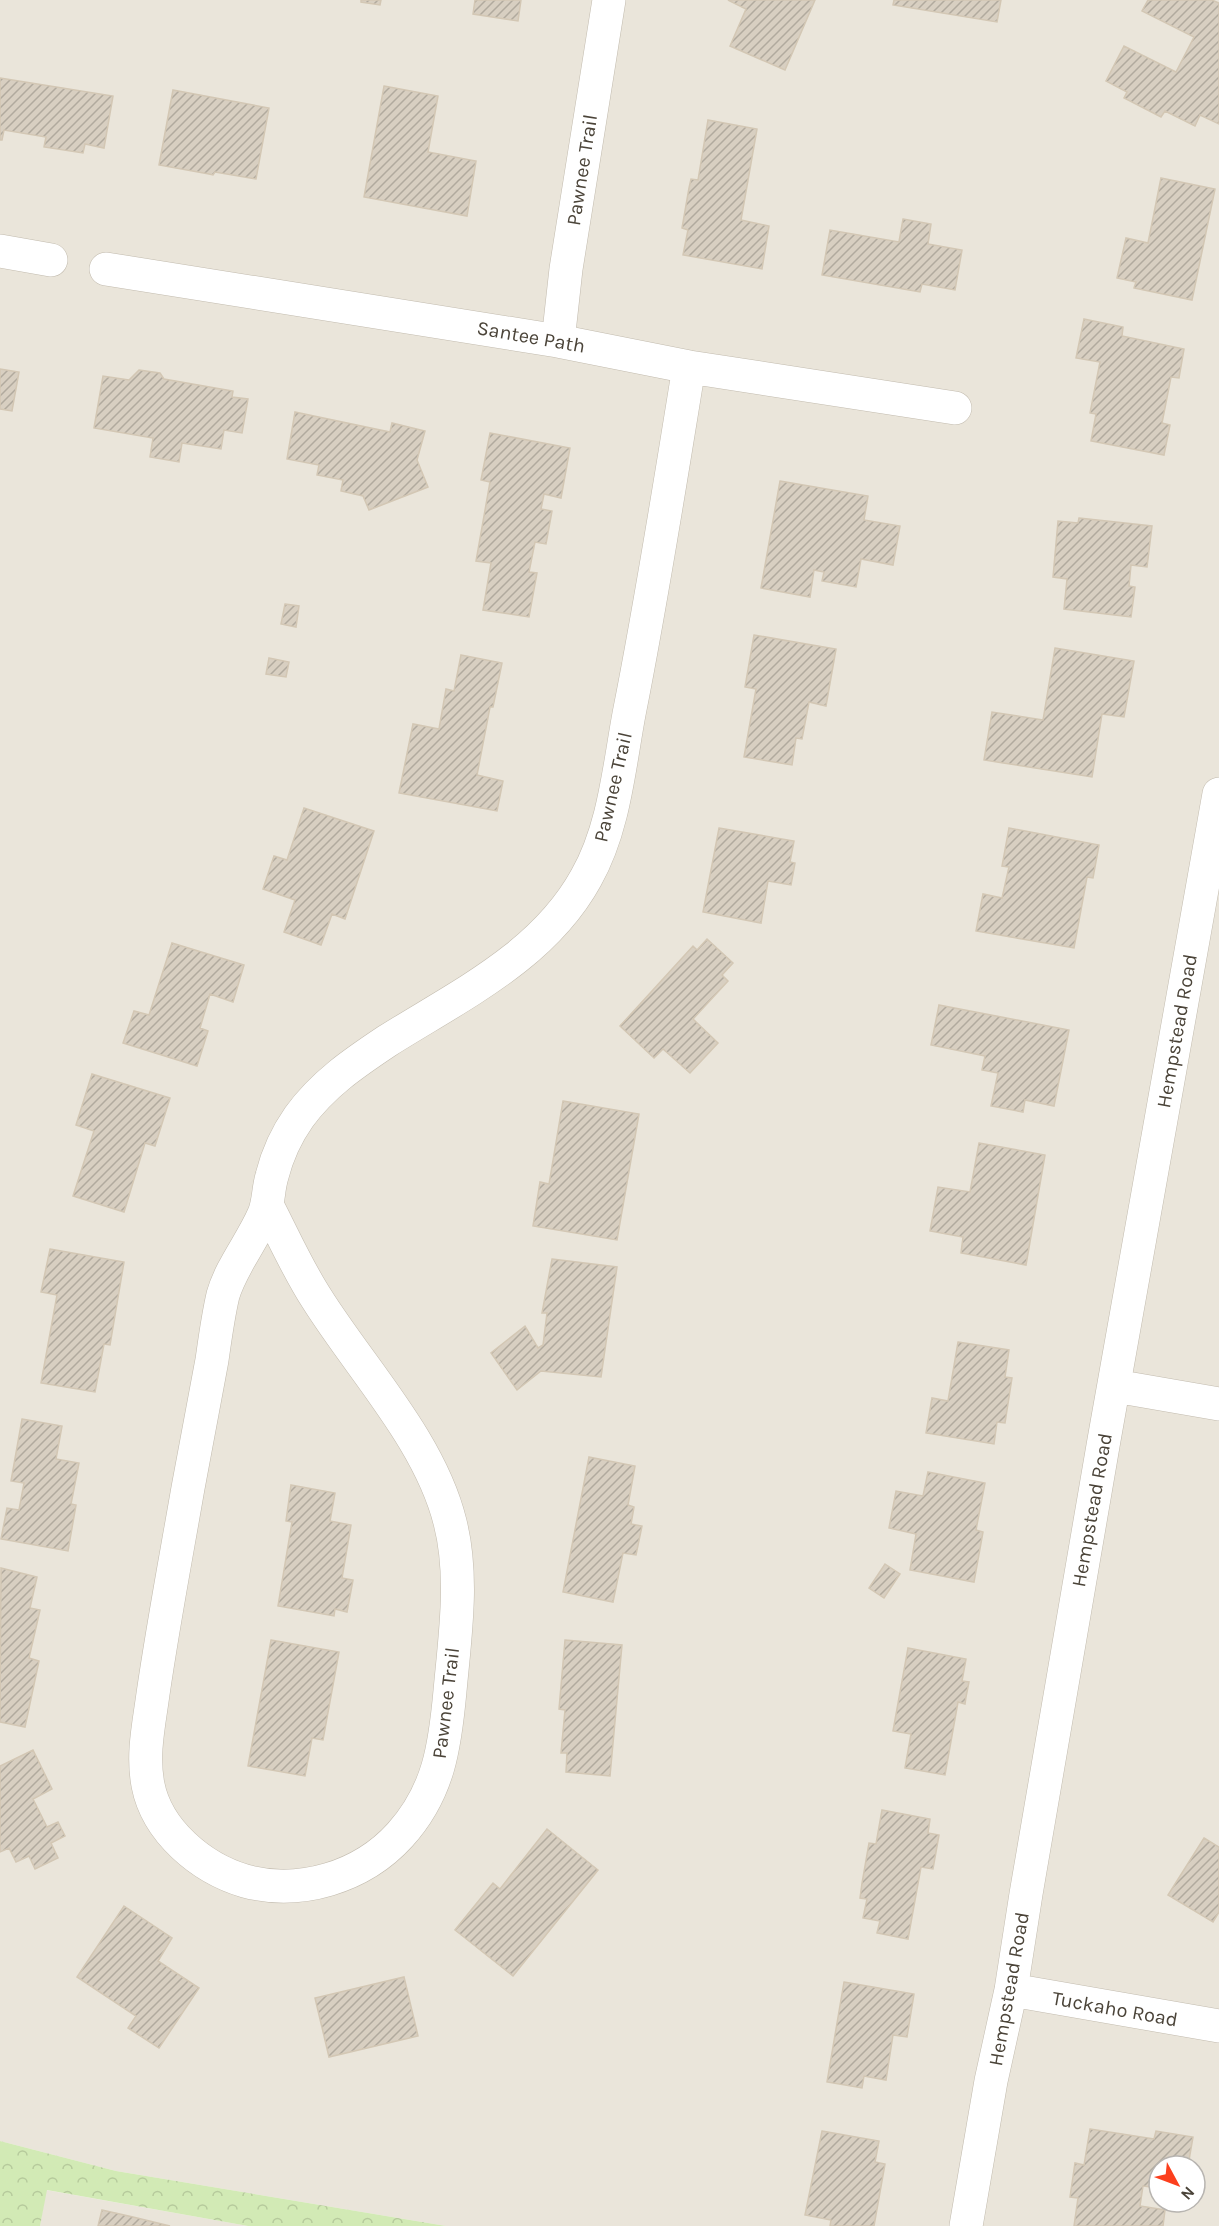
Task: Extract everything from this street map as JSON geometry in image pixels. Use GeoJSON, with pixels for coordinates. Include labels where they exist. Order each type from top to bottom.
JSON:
{"type":"FeatureCollection","features":[{"type":"Feature","properties":{"kind":"street","name":"Pawnee Trail"},"geometry":{"type":"LineString","coordinates":[[558,341],[566,269],[609,0]]}},
{"type":"Feature","properties":{"kind":"street"},"geometry":{"type":"LineString","coordinates":[[0,251],[51,260]]}},
{"type":"Feature","properties":{"kind":"street","name":"Santee Path"},"geometry":{"type":"LineString","coordinates":[[106,269],[558,341],[689,367],[955,408]]}},
{"type":"Feature","properties":{"kind":"street","name":"Pawnee Trail"},"geometry":{"type":"LineString","coordinates":[[268,1207],[314,1295],[416,1443],[433,1474],[450,1523],[458,1578],[445,1743],[433,1784],[413,1821],[377,1857],[358,1869],[322,1882],[301,1886],[278,1886],[244,1880],[207,1864],[178,1841],[165,1825],[149,1789],[145,1754],[161,1635],[224,1290],[268,1207],[269,1184],[276,1161],[296,1121],[325,1086],[356,1061],[506,967],[531,948],[561,917],[588,875],[603,840],[613,796],[646,627],[689,367]]}},
{"type":"Feature","properties":{"kind":"street","name":"Hempstead Road"},"geometry":{"type":"LineString","coordinates":[[966,2226],[1011,1990],[1219,794]]}},
{"type":"Feature","properties":{"kind":"street"},"geometry":{"type":"LineString","coordinates":[[1115,1386],[1219,1404]]}},
{"type":"Feature","properties":{"kind":"street","name":"Tuckaho Road"},"geometry":{"type":"LineString","coordinates":[[1011,1990],[1219,2026]]}},
{"type":"Feature","properties":{"kind":"shaded area"},"geometry":{"type":"Polygon","coordinates":[[[0,0],[1219,0],[1219,2226],[446,2226],[116,2171],[0,2141],[0,0]]]}},
{"type":"Feature","properties":{"kind":"shaded area"},"geometry":{"type":"Polygon","coordinates":[[[46,2190],[248,2226],[40,2226],[46,2190]]]}},
{"type":"Feature","properties":{"kind":"green space"},"geometry":{"type":"Polygon","coordinates":[[[0,2141],[116,2171],[446,2226],[248,2226],[47,2190],[40,2226],[0,2226],[0,2141]]]}},
{"type":"Feature","properties":{"kind":"building"},"geometry":{"type":"Polygon","coordinates":[[[361,0],[381,0],[380,5],[361,2],[361,0]]]}},
{"type":"Feature","properties":{"kind":"building"},"geometry":{"type":"Polygon","coordinates":[[[475,0],[521,0],[518,21],[473,14],[475,0]]]}},
{"type":"Feature","properties":{"kind":"building"},"geometry":{"type":"Polygon","coordinates":[[[728,0],[815,0],[785,70],[730,46],[746,9],[728,0]]]}},
{"type":"Feature","properties":{"kind":"building"},"geometry":{"type":"Polygon","coordinates":[[[894,0],[1001,0],[997,22],[893,5],[894,0]]]}},
{"type":"Feature","properties":{"kind":"building"},"geometry":{"type":"Polygon","coordinates":[[[1148,0],[1212,0],[1219,3],[1219,124],[1200,115],[1195,126],[1165,111],[1161,117],[1124,98],[1127,92],[1106,81],[1124,46],[1176,72],[1194,37],[1142,11],[1148,0]]]}},
{"type":"Feature","properties":{"kind":"building"},"geometry":{"type":"Polygon","coordinates":[[[0,78],[113,96],[104,148],[85,144],[83,153],[44,147],[46,137],[4,130],[2,140],[0,140],[0,78]]]}},
{"type":"Feature","properties":{"kind":"building"},"geometry":{"type":"Polygon","coordinates":[[[384,86],[438,96],[428,152],[476,161],[467,216],[364,197],[384,86]]]}},
{"type":"Feature","properties":{"kind":"building"},"geometry":{"type":"Polygon","coordinates":[[[173,90],[269,108],[256,179],[215,172],[213,175],[159,165],[173,90]]]}},
{"type":"Feature","properties":{"kind":"building"},"geometry":{"type":"Polygon","coordinates":[[[708,120],[757,129],[741,220],[769,226],[762,269],[683,255],[688,230],[682,228],[689,188],[691,179],[698,180],[708,120]]]}},
{"type":"Feature","properties":{"kind":"building"},"geometry":{"type":"Polygon","coordinates":[[[1161,178],[1215,189],[1192,300],[1134,288],[1136,282],[1117,278],[1126,238],[1148,243],[1161,178]]]}},
{"type":"Feature","properties":{"kind":"building"},"geometry":{"type":"Polygon","coordinates":[[[903,219],[931,224],[928,244],[962,250],[955,290],[922,284],[920,292],[822,275],[830,230],[899,242],[903,219]]]}},
{"type":"Feature","properties":{"kind":"building"},"geometry":{"type":"Polygon","coordinates":[[[1084,319],[1123,327],[1122,336],[1184,349],[1179,378],[1171,377],[1162,423],[1170,425],[1164,455],[1091,441],[1096,414],[1090,413],[1100,362],[1076,358],[1084,319]]]}},
{"type":"Feature","properties":{"kind":"building"},"geometry":{"type":"Polygon","coordinates":[[[0,369],[19,372],[12,411],[0,409],[0,369]]]}},
{"type":"Feature","properties":{"kind":"building"},"geometry":{"type":"Polygon","coordinates":[[[139,370],[160,373],[164,379],[233,391],[232,397],[248,399],[242,433],[224,430],[221,449],[182,443],[179,462],[150,457],[153,438],[94,428],[103,376],[129,380],[139,370]]]}},
{"type":"Feature","properties":{"kind":"building"},"geometry":{"type":"Polygon","coordinates":[[[295,412],[390,432],[392,423],[425,431],[417,460],[428,487],[369,510],[363,496],[341,491],[343,480],[317,475],[319,465],[287,459],[295,412]]]}},
{"type":"Feature","properties":{"kind":"building"},"geometry":{"type":"Polygon","coordinates":[[[490,433],[570,448],[561,498],[544,494],[541,509],[552,511],[546,544],[535,542],[529,572],[537,573],[529,617],[483,610],[491,563],[476,561],[490,482],[481,480],[490,433]]]}},
{"type":"Feature","properties":{"kind":"building"},"geometry":{"type":"Polygon","coordinates":[[[780,481],[868,496],[864,520],[900,526],[893,565],[861,559],[856,587],[822,581],[824,572],[814,570],[810,597],[761,588],[780,481]]]}},
{"type":"Feature","properties":{"kind":"building"},"geometry":{"type":"Polygon","coordinates":[[[1079,518],[1152,526],[1147,567],[1131,565],[1129,586],[1135,587],[1131,617],[1064,609],[1067,579],[1053,577],[1058,521],[1078,523],[1079,518]]]}},
{"type":"Feature","properties":{"kind":"building"},"geometry":{"type":"Polygon","coordinates":[[[285,604],[299,606],[296,627],[281,624],[285,604]]]}},
{"type":"Feature","properties":{"kind":"building"},"geometry":{"type":"Polygon","coordinates":[[[754,635],[836,649],[826,706],[809,702],[802,739],[796,738],[792,765],[744,757],[756,689],[745,687],[754,635]]]}},
{"type":"Feature","properties":{"kind":"building"},"geometry":{"type":"Polygon","coordinates":[[[1055,648],[1134,661],[1124,717],[1102,714],[1092,777],[984,760],[992,712],[1043,720],[1055,648]]]}},
{"type":"Feature","properties":{"kind":"building"},"geometry":{"type":"Polygon","coordinates":[[[461,655],[502,663],[493,707],[490,707],[477,775],[503,781],[497,811],[399,793],[413,724],[439,729],[446,689],[454,691],[461,655]]]}},
{"type":"Feature","properties":{"kind":"building"},"geometry":{"type":"Polygon","coordinates":[[[269,658],[289,662],[286,677],[266,674],[269,658]]]}},
{"type":"Feature","properties":{"kind":"building"},"geometry":{"type":"Polygon","coordinates":[[[304,808],[374,831],[345,919],[332,914],[321,945],[284,932],[295,900],[263,889],[274,856],[287,860],[304,808]]]}},
{"type":"Feature","properties":{"kind":"building"},"geometry":{"type":"Polygon","coordinates":[[[719,828],[794,841],[790,862],[795,863],[791,885],[768,881],[761,923],[703,912],[719,828]]]}},
{"type":"Feature","properties":{"kind":"building"},"geometry":{"type":"Polygon","coordinates":[[[1009,828],[1099,845],[1093,878],[1087,877],[1074,948],[976,931],[983,894],[1002,898],[1009,867],[1002,866],[1009,828]]]}},
{"type":"Feature","properties":{"kind":"building"},"geometry":{"type":"Polygon","coordinates":[[[707,939],[733,963],[722,975],[728,981],[693,1019],[718,1043],[690,1073],[663,1049],[654,1058],[620,1026],[693,946],[697,950],[707,939]]]}},
{"type":"Feature","properties":{"kind":"building"},"geometry":{"type":"Polygon","coordinates":[[[172,943],[244,965],[233,1002],[210,994],[200,1028],[208,1031],[197,1066],[123,1043],[134,1011],[149,1015],[172,943]]]}},
{"type":"Feature","properties":{"kind":"building"},"geometry":{"type":"Polygon","coordinates":[[[939,1005],[1069,1030],[1054,1106],[1025,1100],[1023,1112],[991,1106],[998,1073],[982,1070],[985,1056],[931,1045],[939,1005]]]}},
{"type":"Feature","properties":{"kind":"building"},"geometry":{"type":"Polygon","coordinates":[[[92,1074],[170,1098],[155,1146],[145,1143],[124,1212],[73,1196],[94,1131],[76,1125],[92,1074]]]}},
{"type":"Feature","properties":{"kind":"building"},"geometry":{"type":"Polygon","coordinates":[[[563,1101],[639,1114],[617,1240],[533,1226],[540,1182],[549,1184],[563,1101]]]}},
{"type":"Feature","properties":{"kind":"building"},"geometry":{"type":"Polygon","coordinates":[[[979,1143],[1045,1155],[1026,1265],[961,1253],[963,1237],[930,1231],[938,1187],[970,1192],[979,1143]]]}},
{"type":"Feature","properties":{"kind":"building"},"geometry":{"type":"Polygon","coordinates":[[[50,1249],[124,1262],[110,1345],[104,1344],[95,1392],[41,1383],[57,1295],[41,1292],[50,1249]]]}},
{"type":"Feature","properties":{"kind":"building"},"geometry":{"type":"Polygon","coordinates":[[[552,1259],[617,1267],[601,1377],[541,1371],[517,1390],[491,1353],[525,1326],[538,1348],[543,1345],[547,1313],[542,1313],[552,1259]]]}},
{"type":"Feature","properties":{"kind":"building"},"geometry":{"type":"Polygon","coordinates":[[[958,1342],[1009,1350],[1005,1377],[1012,1378],[1005,1423],[997,1422],[994,1444],[926,1433],[932,1398],[948,1401],[958,1342]]]}},
{"type":"Feature","properties":{"kind":"building"},"geometry":{"type":"Polygon","coordinates":[[[22,1419],[62,1426],[56,1459],[79,1463],[71,1504],[76,1505],[68,1551],[1,1539],[7,1508],[19,1510],[24,1483],[11,1481],[22,1419]]]}},
{"type":"Feature","properties":{"kind":"building"},"geometry":{"type":"Polygon","coordinates":[[[589,1457],[635,1466],[628,1505],[634,1507],[631,1524],[642,1526],[636,1555],[623,1553],[613,1602],[563,1592],[589,1457]]]}},
{"type":"Feature","properties":{"kind":"building"},"geometry":{"type":"Polygon","coordinates":[[[928,1472],[985,1483],[976,1530],[983,1532],[974,1582],[910,1570],[916,1534],[889,1528],[896,1491],[923,1496],[928,1472]]]}},
{"type":"Feature","properties":{"kind":"building"},"geometry":{"type":"Polygon","coordinates":[[[291,1485],[335,1493],[330,1521],[351,1525],[342,1578],[353,1580],[347,1612],[335,1609],[334,1616],[278,1606],[292,1522],[286,1521],[291,1485]]]}},
{"type":"Feature","properties":{"kind":"building"},"geometry":{"type":"Polygon","coordinates":[[[885,1564],[900,1574],[884,1598],[869,1588],[885,1564]]]}},
{"type":"Feature","properties":{"kind":"building"},"geometry":{"type":"Polygon","coordinates":[[[1,1568],[37,1577],[30,1608],[40,1610],[29,1658],[39,1661],[25,1727],[0,1722],[1,1568]]]}},
{"type":"Feature","properties":{"kind":"building"},"geometry":{"type":"Polygon","coordinates":[[[271,1640],[339,1652],[323,1740],[312,1738],[305,1776],[248,1766],[271,1640]]]}},
{"type":"Feature","properties":{"kind":"building"},"geometry":{"type":"Polygon","coordinates":[[[565,1640],[622,1645],[610,1776],[566,1772],[567,1753],[561,1753],[565,1710],[559,1709],[565,1640]]]}},
{"type":"Feature","properties":{"kind":"building"},"geometry":{"type":"Polygon","coordinates":[[[908,1648],[966,1659],[962,1681],[969,1682],[965,1704],[958,1702],[945,1775],[905,1768],[911,1734],[893,1731],[908,1648]]]}},
{"type":"Feature","properties":{"kind":"building"},"geometry":{"type":"Polygon","coordinates":[[[33,1750],[52,1789],[33,1799],[47,1827],[58,1822],[65,1836],[51,1843],[58,1858],[35,1869],[29,1856],[16,1862],[9,1848],[0,1852],[0,1766],[33,1750]]]}},
{"type":"Feature","properties":{"kind":"building"},"geometry":{"type":"Polygon","coordinates":[[[882,1810],[930,1819],[928,1833],[939,1835],[933,1869],[921,1867],[908,1939],[877,1933],[880,1921],[863,1918],[867,1899],[860,1898],[869,1843],[876,1844],[882,1810]]]}},
{"type":"Feature","properties":{"kind":"building"},"geometry":{"type":"Polygon","coordinates":[[[547,1829],[598,1870],[513,1976],[455,1930],[493,1883],[500,1889],[547,1829]]]}},
{"type":"Feature","properties":{"kind":"building"},"geometry":{"type":"Polygon","coordinates":[[[1204,1838],[1219,1847],[1219,1912],[1213,1922],[1168,1895],[1204,1838]]]}},
{"type":"Feature","properties":{"kind":"building"},"geometry":{"type":"Polygon","coordinates":[[[124,1906],[172,1938],[158,1961],[199,1988],[159,2048],[128,2028],[136,2016],[77,1977],[124,1906]]]}},
{"type":"Feature","properties":{"kind":"building"},"geometry":{"type":"Polygon","coordinates":[[[404,1977],[418,2036],[329,2057],[315,1998],[404,1977]]]}},
{"type":"Feature","properties":{"kind":"building"},"geometry":{"type":"Polygon","coordinates":[[[844,1982],[914,1994],[907,2037],[893,2035],[886,2080],[864,2076],[862,2088],[827,2082],[844,1982]]]}},
{"type":"Feature","properties":{"kind":"building"},"geometry":{"type":"Polygon","coordinates":[[[1090,2129],[1154,2139],[1156,2131],[1193,2137],[1190,2154],[1147,2154],[1147,2186],[1143,2186],[1140,2206],[1147,2207],[1147,2214],[1164,2214],[1163,2226],[1074,2226],[1078,2198],[1070,2197],[1075,2163],[1084,2165],[1090,2129]]]}},
{"type":"Feature","properties":{"kind":"building"},"geometry":{"type":"Polygon","coordinates":[[[822,2131],[879,2141],[875,2162],[885,2164],[874,2226],[830,2226],[831,2220],[805,2215],[822,2131]]]}},
{"type":"Feature","properties":{"kind":"building"},"geometry":{"type":"Polygon","coordinates":[[[102,2210],[133,2217],[170,2226],[98,2226],[102,2210]]]}}]}
